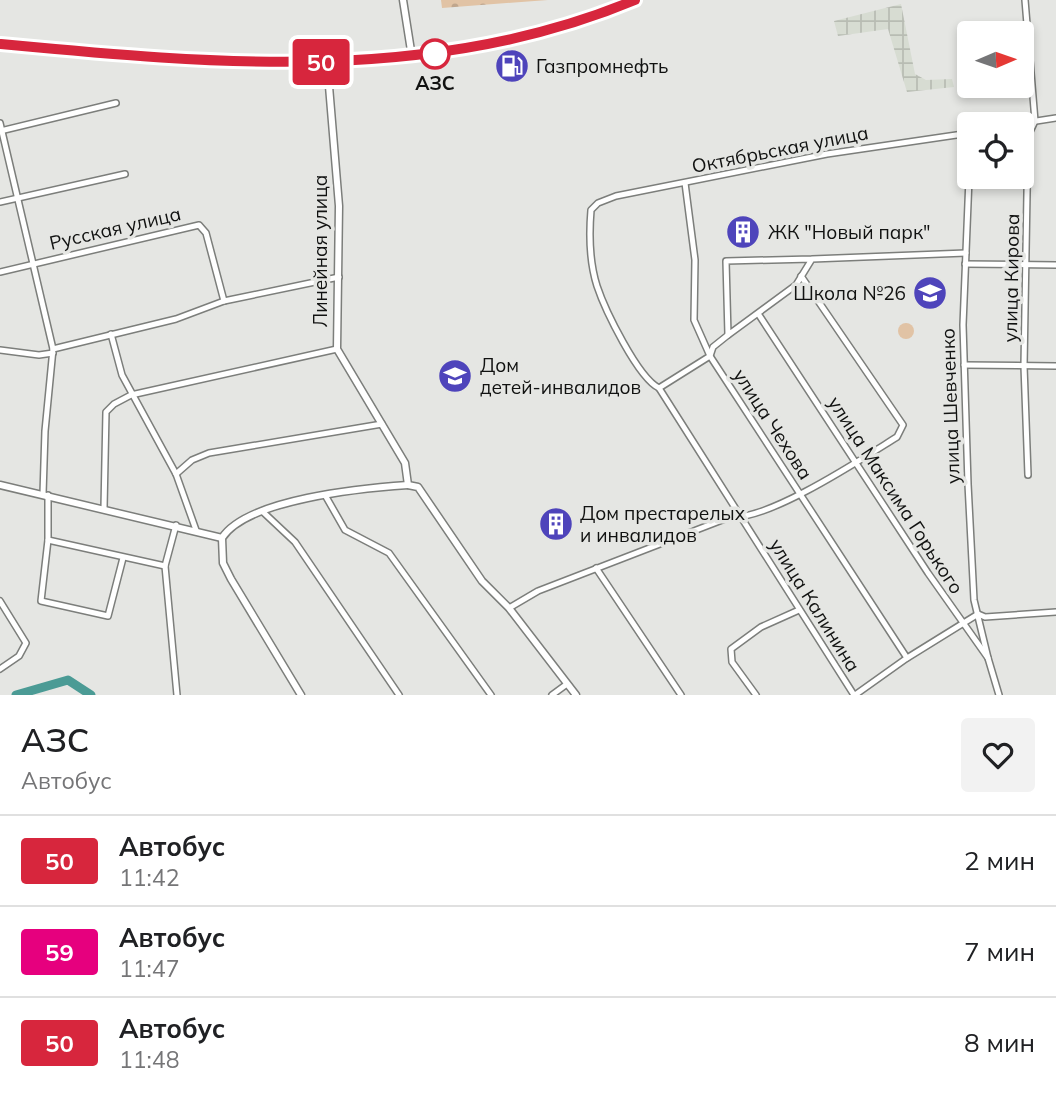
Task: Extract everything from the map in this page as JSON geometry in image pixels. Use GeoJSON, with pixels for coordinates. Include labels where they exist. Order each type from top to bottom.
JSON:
{"type":"FeatureCollection","features":[{"type":"Feature","properties":{"kind":"highway"},"geometry":{"type":"LineString","coordinates":[[0,44],[222,62],[327,62],[412,57],[565,25],[635,0]]}},
{"type":"Feature","properties":{"kind":"street"},"geometry":{"type":"LineString","coordinates":[[403,0],[412,57]]}},
{"type":"Feature","properties":{"kind":"street","name":"улица Кирова"},"geometry":{"type":"LineString","coordinates":[[1025,0],[1035,121],[1028,136],[1028,265],[1024,366],[1028,475]]}},
{"type":"Feature","properties":{"kind":"street","name":"Линейная улица"},"geometry":{"type":"LineString","coordinates":[[327,62],[339,206],[337,349],[405,463],[408,485]]}},
{"type":"Feature","properties":{"kind":"street"},"geometry":{"type":"LineString","coordinates":[[116,103],[1,128],[53,351],[46,494],[48,540],[41,601],[108,616],[122,558]]}},
{"type":"Feature","properties":{"kind":"street"},"geometry":{"type":"LineString","coordinates":[[1035,121],[1056,118]]}},
{"type":"Feature","properties":{"kind":"street","name":"Октябрьская улица"},"geometry":{"type":"LineString","coordinates":[[598,203],[616,196],[827,154],[957,135]]}},
{"type":"Feature","properties":{"kind":"street"},"geometry":{"type":"LineString","coordinates":[[0,202],[125,174]]}},
{"type":"Feature","properties":{"kind":"street","name":"улица Чехова"},"geometry":{"type":"LineString","coordinates":[[685,183],[695,260],[694,320],[710,356],[907,658]]}},
{"type":"Feature","properties":{"kind":"street","name":"улица Шевченко"},"geometry":{"type":"LineString","coordinates":[[969,189],[964,365],[971,538],[978,614],[988,658]]}},
{"type":"Feature","properties":{"kind":"street","name":"улица Калинина"},"geometry":{"type":"LineString","coordinates":[[598,203],[591,210],[590,222],[597,286],[640,368],[650,383],[659,387],[855,695]]}},
{"type":"Feature","properties":{"kind":"street","name":"Русская улица"},"geometry":{"type":"LineString","coordinates":[[0,272],[199,225],[206,233],[224,301]]}},
{"type":"Feature","properties":{"kind":"street"},"geometry":{"type":"LineString","coordinates":[[728,335],[726,261],[966,253]]}},
{"type":"Feature","properties":{"kind":"street"},"geometry":{"type":"LineString","coordinates":[[659,387],[710,356],[713,347],[796,285],[812,259]]}},
{"type":"Feature","properties":{"kind":"street"},"geometry":{"type":"LineString","coordinates":[[965,264],[1056,265]]}},
{"type":"Feature","properties":{"kind":"street"},"geometry":{"type":"LineString","coordinates":[[509,608],[538,591],[596,568],[730,517],[741,518],[800,493],[897,437],[904,425],[801,276]]}},
{"type":"Feature","properties":{"kind":"street"},"geometry":{"type":"LineString","coordinates":[[0,351],[39,355],[111,334],[176,320],[224,301],[339,277]]}},
{"type":"Feature","properties":{"kind":"street","name":"улица Максима Горького"},"geometry":{"type":"LineString","coordinates":[[759,315],[961,622],[988,658],[999,695]]}},
{"type":"Feature","properties":{"kind":"street"},"geometry":{"type":"LineString","coordinates":[[111,334],[122,375],[176,474],[196,530]]}},
{"type":"Feature","properties":{"kind":"street"},"geometry":{"type":"LineString","coordinates":[[104,508],[106,412],[114,404],[131,395],[337,349]]}},
{"type":"Feature","properties":{"kind":"street"},"geometry":{"type":"LineString","coordinates":[[39,355],[51,368]]}},
{"type":"Feature","properties":{"kind":"street"},"geometry":{"type":"LineString","coordinates":[[964,365],[1056,366]]}},
{"type":"Feature","properties":{"kind":"street"},"geometry":{"type":"LineString","coordinates":[[176,474],[192,460],[209,453],[382,424]]}},
{"type":"Feature","properties":{"kind":"street"},"geometry":{"type":"LineString","coordinates":[[0,485],[222,538]]}},
{"type":"Feature","properties":{"kind":"street"},"geometry":{"type":"LineString","coordinates":[[301,695],[231,579],[223,563],[222,538],[242,519],[262,511],[326,495],[408,485],[418,487],[482,581],[509,608],[576,695]]}},
{"type":"Feature","properties":{"kind":"street"},"geometry":{"type":"LineString","coordinates":[[326,495],[345,530],[389,553],[491,695]]}},
{"type":"Feature","properties":{"kind":"street"},"geometry":{"type":"LineString","coordinates":[[262,511],[295,542],[399,695]]}},
{"type":"Feature","properties":{"kind":"street"},"geometry":{"type":"LineString","coordinates":[[176,525],[165,566],[177,695]]}},
{"type":"Feature","properties":{"kind":"street"},"geometry":{"type":"LineString","coordinates":[[48,540],[165,566]]}},
{"type":"Feature","properties":{"kind":"street"},"geometry":{"type":"LineString","coordinates":[[596,568],[681,695]]}},
{"type":"Feature","properties":{"kind":"street"},"geometry":{"type":"LineString","coordinates":[[0,601],[26,643],[19,656],[0,668]]}},
{"type":"Feature","properties":{"kind":"street"},"geometry":{"type":"LineString","coordinates":[[755,695],[732,662],[731,649],[799,610]]}},
{"type":"Feature","properties":{"kind":"street"},"geometry":{"type":"LineString","coordinates":[[855,695],[961,622],[978,614],[985,617],[1056,612]]}},
{"type":"Feature","properties":{"kind":"street"},"geometry":{"type":"LineString","coordinates":[[552,695],[567,684]]}},
{"type":"Feature","properties":{"kind":"shaded area"},"geometry":{"type":"Polygon","coordinates":[[[901,4],[915,74],[926,80],[952,79],[954,87],[907,92],[888,29],[838,36],[834,21],[901,4]]]}},
{"type":"Feature","properties":{"kind":"green space"},"geometry":{"type":"Polygon","coordinates":[[[441,0],[548,0],[442,8],[441,0]]]}},
{"type":"Feature","properties":{"kind":"green space"},"geometry":{"type":"Polygon","coordinates":[[[906,323],[912,325],[912,337],[906,339],[900,337],[898,331],[900,325],[906,323]]]}},
{"type":"Feature","properties":{"kind":"waterway"},"geometry":{"type":"LineString","coordinates":[[16,695],[68,680],[91,695]]}},
{"type":"Feature","properties":{"kind":"bus line","name":"50"},"geometry":{"type":"LineString","coordinates":[[0,44],[222,62],[322,62],[412,57],[565,25],[635,0]]}},
{"type":"Feature","properties":{"kind":"place","name":"АЗС"},"geometry":{"type":"Point","coordinates":[435,54]}},
{"type":"Feature","properties":{"kind":"place","name":"Газпромнефть"},"geometry":{"type":"Point","coordinates":[512,66]}},
{"type":"Feature","properties":{"kind":"place","name":"ЖК \"Новый парк\""},"geometry":{"type":"Point","coordinates":[743,232]}},
{"type":"Feature","properties":{"kind":"place","name":"Школа №26"},"geometry":{"type":"Point","coordinates":[930,293]}},
{"type":"Feature","properties":{"kind":"place","name":"Дом детей-инвалидов"},"geometry":{"type":"Point","coordinates":[455,376]}},
{"type":"Feature","properties":{"kind":"place","name":"Дом престарелых и инвалидов"},"geometry":{"type":"Point","coordinates":[556,524]}}]}
